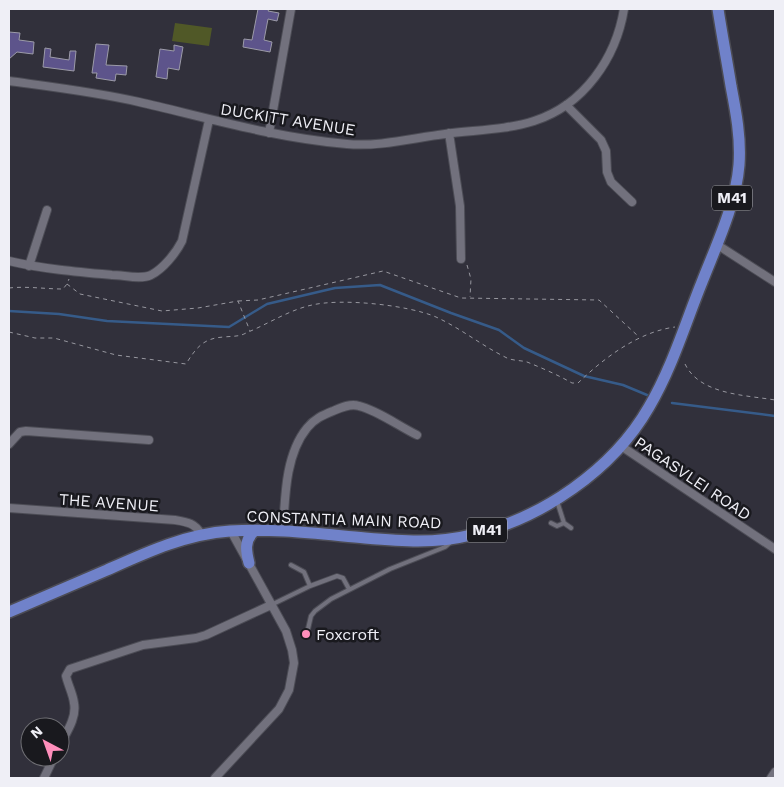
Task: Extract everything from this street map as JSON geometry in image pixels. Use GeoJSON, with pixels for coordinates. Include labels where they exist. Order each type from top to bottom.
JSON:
{"type":"FeatureCollection","features":[{"type":"Feature","properties":{"kind":"main road","name":"CONSTANTIA MAIN ROAD"},"geometry":{"type":"LineString","coordinates":[[9,612],[158,547],[201,534],[254,531],[436,541],[471,535],[503,525],[556,499],[595,472],[621,446],[648,409],[660,386],[716,244],[737,180],[740,151],[736,112],[718,9]]}},
{"type":"Feature","properties":{"kind":"main road"},"geometry":{"type":"LineString","coordinates":[[249,563],[246,553],[247,542],[254,531]]}},
{"type":"Feature","properties":{"kind":"street"},"geometry":{"type":"LineString","coordinates":[[269,133],[291,9]]}},
{"type":"Feature","properties":{"kind":"street","name":"DUCKITT AVENUE"},"geometry":{"type":"LineString","coordinates":[[9,81],[122,98],[269,133],[354,145],[449,134],[520,125],[551,114],[566,105],[595,78],[608,59],[617,39],[624,9]]}},
{"type":"Feature","properties":{"kind":"street"},"geometry":{"type":"LineString","coordinates":[[566,105],[601,140],[606,151],[607,172],[611,182],[632,202]]}},
{"type":"Feature","properties":{"kind":"street"},"geometry":{"type":"LineString","coordinates":[[9,261],[29,266],[71,271],[149,276],[162,267],[178,249],[182,241],[209,120]]}},
{"type":"Feature","properties":{"kind":"street"},"geometry":{"type":"LineString","coordinates":[[449,134],[460,206],[461,259]]}},
{"type":"Feature","properties":{"kind":"street"},"geometry":{"type":"LineString","coordinates":[[29,266],[47,210]]}},
{"type":"Feature","properties":{"kind":"street"},"geometry":{"type":"LineString","coordinates":[[716,244],[775,282]]}},
{"type":"Feature","properties":{"kind":"street"},"geometry":{"type":"LineString","coordinates":[[282,532],[286,493],[294,454],[302,436],[313,422],[335,410],[354,405],[369,410],[418,435]]}},
{"type":"Feature","properties":{"kind":"street"},"geometry":{"type":"LineString","coordinates":[[9,444],[20,432],[26,431],[149,440]]}},
{"type":"Feature","properties":{"kind":"street","name":"PAGASVLEI ROAD"},"geometry":{"type":"LineString","coordinates":[[621,446],[775,549]]}},
{"type":"Feature","properties":{"kind":"street","name":"THE AVENUE"},"geometry":{"type":"LineString","coordinates":[[9,508],[175,520],[195,525],[201,534]]}},
{"type":"Feature","properties":{"kind":"street"},"geometry":{"type":"LineString","coordinates":[[215,778],[279,709],[289,690],[294,663],[286,631],[231,531]]}},
{"type":"Feature","properties":{"kind":"street"},"geometry":{"type":"LineString","coordinates":[[70,724],[74,712],[74,702],[66,676],[70,669],[143,645],[206,635],[272,605]]}},
{"type":"Feature","properties":{"kind":"street"},"geometry":{"type":"LineString","coordinates":[[771,778],[775,772]]}},
{"type":"Feature","properties":{"kind":"lane"},"geometry":{"type":"LineString","coordinates":[[556,499],[564,523],[571,528]]}},
{"type":"Feature","properties":{"kind":"lane"},"geometry":{"type":"LineString","coordinates":[[550,523],[557,526],[564,523]]}},
{"type":"Feature","properties":{"kind":"lane"},"geometry":{"type":"LineString","coordinates":[[308,629],[312,616],[322,605],[349,589],[390,569],[445,547],[454,538]]}},
{"type":"Feature","properties":{"kind":"lane"},"geometry":{"type":"LineString","coordinates":[[291,565],[304,572],[310,586]]}},
{"type":"Feature","properties":{"kind":"lane"},"geometry":{"type":"LineString","coordinates":[[272,605],[310,586],[337,576],[343,578],[349,589]]}},
{"type":"Feature","properties":{"kind":"path"},"geometry":{"type":"LineString","coordinates":[[461,259],[466,263],[470,273],[470,298]]}},
{"type":"Feature","properties":{"kind":"path"},"geometry":{"type":"LineString","coordinates":[[9,288],[63,289],[67,284],[71,271]]}},
{"type":"Feature","properties":{"kind":"path"},"geometry":{"type":"LineString","coordinates":[[67,284],[80,294],[162,311],[258,300],[383,271],[461,298],[599,300],[639,336]]}},
{"type":"Feature","properties":{"kind":"path"},"geometry":{"type":"LineString","coordinates":[[238,301],[250,332]]}},
{"type":"Feature","properties":{"kind":"path"},"geometry":{"type":"LineString","coordinates":[[9,332],[35,338],[54,338],[116,355],[186,364],[197,346],[214,338],[241,336],[285,314],[313,304],[340,302],[372,304],[420,311],[462,330],[508,359],[526,362],[578,384],[586,374],[639,336],[679,326]]}},
{"type":"Feature","properties":{"kind":"path"},"geometry":{"type":"LineString","coordinates":[[685,364],[694,377],[717,390],[775,400]]}},
{"type":"Feature","properties":{"kind":"green space"},"geometry":{"type":"Polygon","coordinates":[[[175,23],[212,28],[209,46],[172,41],[175,23]]]}},
{"type":"Feature","properties":{"kind":"building"},"geometry":{"type":"Polygon","coordinates":[[[258,9],[269,9],[268,11],[279,13],[277,21],[268,19],[264,40],[272,42],[270,52],[243,47],[244,39],[252,40],[258,9]]]}},
{"type":"Feature","properties":{"kind":"building"},"geometry":{"type":"Polygon","coordinates":[[[9,32],[20,33],[19,40],[34,42],[33,54],[17,52],[9,59],[9,32]]]}},
{"type":"Feature","properties":{"kind":"building"},"geometry":{"type":"Polygon","coordinates":[[[96,44],[109,45],[106,65],[127,66],[126,75],[116,74],[115,81],[96,78],[97,73],[92,73],[96,44]]]}},
{"type":"Feature","properties":{"kind":"building"},"geometry":{"type":"Polygon","coordinates":[[[174,45],[183,47],[179,70],[168,68],[167,79],[156,77],[160,49],[174,51],[174,45]]]}},
{"type":"Feature","properties":{"kind":"building"},"geometry":{"type":"Polygon","coordinates":[[[45,48],[51,49],[50,57],[69,60],[70,51],[76,51],[74,71],[43,67],[45,48]]]}},
{"type":"Feature","properties":{"kind":"waterway"},"geometry":{"type":"LineString","coordinates":[[9,311],[59,314],[107,321],[229,327],[267,304],[335,288],[380,285],[499,330],[524,348],[584,376],[623,385],[647,395]]}},
{"type":"Feature","properties":{"kind":"waterway"},"geometry":{"type":"LineString","coordinates":[[672,403],[775,416]]}},
{"type":"Feature","properties":{"kind":"place","name":"Foxcroft"},"geometry":{"type":"Point","coordinates":[306,634]}}]}
